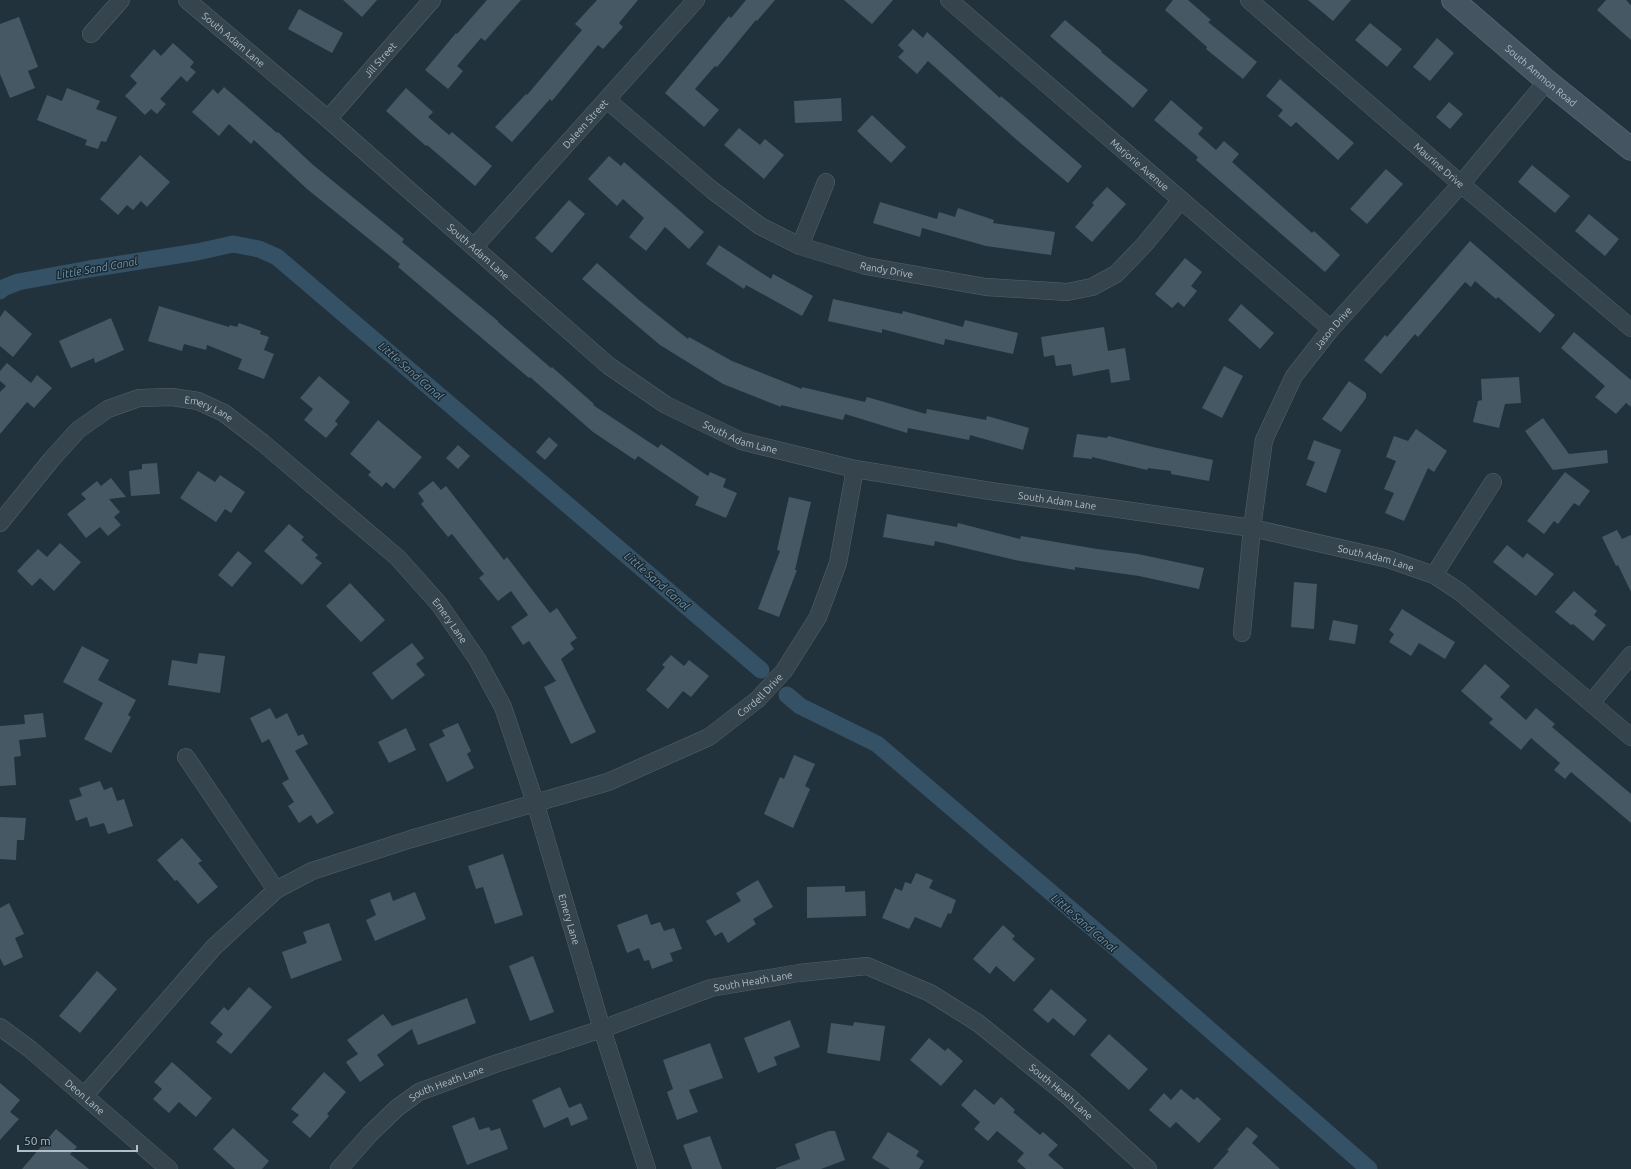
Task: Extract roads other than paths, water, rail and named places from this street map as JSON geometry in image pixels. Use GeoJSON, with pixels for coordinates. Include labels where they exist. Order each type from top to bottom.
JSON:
{"type":"FeatureCollection","features":[{"type":"Feature","properties":{"kind":"main road","name":"South Ammon Road"},"geometry":{"type":"LineString","coordinates":[[1453,0],[1547,81],[1631,149]]}},
{"type":"Feature","properties":{"kind":"street"},"geometry":{"type":"LineString","coordinates":[[91,34],[121,0]]}},
{"type":"Feature","properties":{"kind":"street","name":"South Adam Lane"},"geometry":{"type":"LineString","coordinates":[[187,0],[328,119],[610,366],[666,405],[741,441],[855,469],[984,490],[1252,528],[1388,559],[1434,575],[1460,592],[1631,737]]}},
{"type":"Feature","properties":{"kind":"street","name":"Jill Street"},"geometry":{"type":"LineString","coordinates":[[328,119],[432,0]]}},
{"type":"Feature","properties":{"kind":"street","name":"Daleen Street"},"geometry":{"type":"LineString","coordinates":[[474,247],[696,0]]}},
{"type":"Feature","properties":{"kind":"street","name":"Marjorie Avenue"},"geometry":{"type":"LineString","coordinates":[[949,0],[1331,329]]}},
{"type":"Feature","properties":{"kind":"street","name":"Maurine Drive"},"geometry":{"type":"LineString","coordinates":[[1249,0],[1461,184],[1631,328]]}},
{"type":"Feature","properties":{"kind":"street","name":"Jason Drive"},"geometry":{"type":"LineString","coordinates":[[1242,633],[1252,528],[1264,440],[1294,376],[1331,329],[1461,184],[1547,81]]}},
{"type":"Feature","properties":{"kind":"street","name":"Randy Drive"},"geometry":{"type":"LineString","coordinates":[[607,100],[712,190],[760,226],[800,246],[866,266],[986,288],[1067,292],[1092,287],[1116,274],[1144,246],[1181,200]]}},
{"type":"Feature","properties":{"kind":"street"},"geometry":{"type":"LineString","coordinates":[[800,246],[826,182]]}},
{"type":"Feature","properties":{"kind":"street","name":"Emery Lane"},"geometry":{"type":"LineString","coordinates":[[0,523],[51,460],[78,430],[108,409],[139,398],[172,397],[198,401],[224,413],[263,443],[398,558],[440,604],[504,707],[535,802],[602,1029],[647,1169]]}},
{"type":"Feature","properties":{"kind":"street","name":"Cordell Drive"},"geometry":{"type":"LineString","coordinates":[[85,1095],[214,947],[276,890],[312,871],[411,839],[608,782],[709,737],[758,699],[784,671],[818,617],[838,563],[855,469]]}},
{"type":"Feature","properties":{"kind":"street"},"geometry":{"type":"LineString","coordinates":[[1434,575],[1493,482]]}},
{"type":"Feature","properties":{"kind":"street"},"geometry":{"type":"LineString","coordinates":[[1591,703],[1631,655]]}},
{"type":"Feature","properties":{"kind":"street"},"geometry":{"type":"LineString","coordinates":[[186,757],[276,890]]}},
{"type":"Feature","properties":{"kind":"street","name":"South Heath Lane"},"geometry":{"type":"LineString","coordinates":[[339,1169],[370,1134],[397,1108],[419,1092],[495,1064],[602,1029],[711,988],[799,973],[867,966],[930,994],[978,1023],[1068,1096],[1148,1169]]}},
{"type":"Feature","properties":{"kind":"street","name":"Deon Lane"},"geometry":{"type":"LineString","coordinates":[[0,1027],[30,1049],[85,1095],[169,1169]]}},
{"type":"Feature","properties":{"kind":"waterway","name":"Little Sand Canal"},"geometry":{"type":"LineString","coordinates":[[0,291],[3,288],[18,282],[197,252],[233,244],[259,249],[277,257],[761,670]]}},
{"type":"Feature","properties":{"kind":"waterway","name":"Little Sand Canal"},"geometry":{"type":"LineString","coordinates":[[787,695],[800,706],[877,744],[1123,954],[1369,1169]]}}]}
